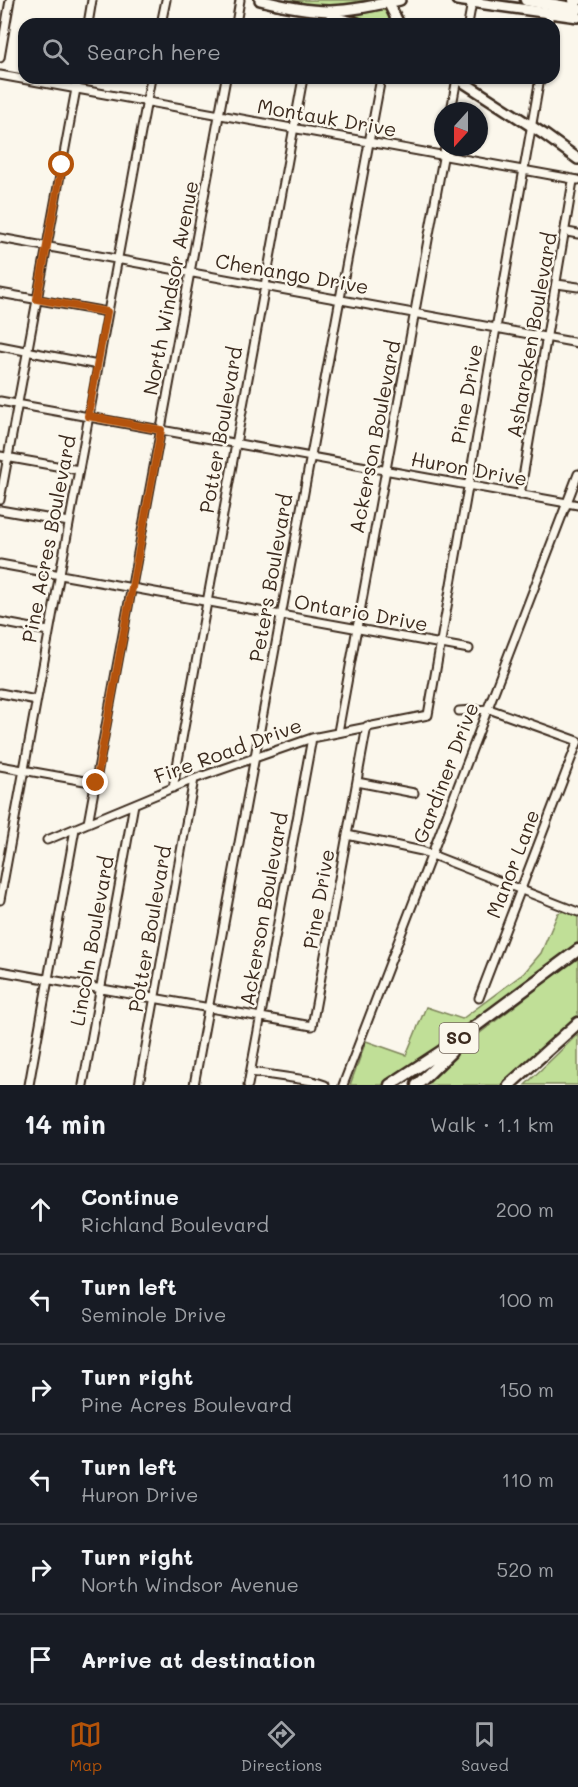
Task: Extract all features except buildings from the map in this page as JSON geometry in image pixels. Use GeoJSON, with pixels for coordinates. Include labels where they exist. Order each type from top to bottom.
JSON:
{"type":"FeatureCollection","features":[{"type":"Feature","properties":{"kind":"highway"},"geometry":{"type":"LineString","coordinates":[[526,0],[578,9]]}},
{"type":"Feature","properties":{"kind":"highway","name":"SO"},"geometry":{"type":"LineString","coordinates":[[390,1085],[527,989],[578,950]]}},
{"type":"Feature","properties":{"kind":"highway"},"geometry":{"type":"LineString","coordinates":[[417,1085],[440,1061],[527,989]]}},
{"type":"Feature","properties":{"kind":"highway"},"geometry":{"type":"LineString","coordinates":[[509,1085],[578,1024]]}},
{"type":"Feature","properties":{"kind":"highway"},"geometry":{"type":"LineString","coordinates":[[520,1085],[556,1053],[578,1024]]}},
{"type":"Feature","properties":{"kind":"main road"},"geometry":{"type":"LineString","coordinates":[[260,0],[336,18]]}},
{"type":"Feature","properties":{"kind":"main road"},"geometry":{"type":"LineString","coordinates":[[268,0],[278,5]]}},
{"type":"Feature","properties":{"kind":"main road"},"geometry":{"type":"LineString","coordinates":[[363,8],[371,0]]}},
{"type":"Feature","properties":{"kind":"main road"},"geometry":{"type":"LineString","coordinates":[[312,12],[336,13],[400,0]]}},
{"type":"Feature","properties":{"kind":"main road"},"geometry":{"type":"LineString","coordinates":[[457,0],[578,16]]}},
{"type":"Feature","properties":{"kind":"main road"},"geometry":{"type":"LineString","coordinates":[[387,1],[396,18]]}},
{"type":"Feature","properties":{"kind":"main road"},"geometry":{"type":"LineString","coordinates":[[466,84],[531,125],[578,159]]}},
{"type":"Feature","properties":{"kind":"street"},"geometry":{"type":"LineString","coordinates":[[0,58],[10,0]]}},
{"type":"Feature","properties":{"kind":"street"},"geometry":{"type":"LineString","coordinates":[[89,18],[92,0]]}},
{"type":"Feature","properties":{"kind":"street"},"geometry":{"type":"LineString","coordinates":[[162,18],[166,0]]}},
{"type":"Feature","properties":{"kind":"street"},"geometry":{"type":"LineString","coordinates":[[237,18],[240,0]]}},
{"type":"Feature","properties":{"kind":"street"},"geometry":{"type":"LineString","coordinates":[[469,18],[472,2]]}},
{"type":"Feature","properties":{"kind":"street"},"geometry":{"type":"LineString","coordinates":[[549,18],[550,12]]}},
{"type":"Feature","properties":{"kind":"street","name":"Montauk Drive"},"geometry":{"type":"LineString","coordinates":[[0,75],[18,78]]}},
{"type":"Feature","properties":{"kind":"street","name":"Montauk Drive"},"geometry":{"type":"LineString","coordinates":[[49,84],[434,154]]}},
{"type":"Feature","properties":{"kind":"street"},"geometry":{"type":"LineString","coordinates":[[0,500],[4,456],[17,404],[77,84]]}},
{"type":"Feature","properties":{"kind":"street","name":"Pine Acres Boulevard"},"geometry":{"type":"LineString","coordinates":[[0,900],[150,84]]}},
{"type":"Feature","properties":{"kind":"street","name":"North Windsor Avenue"},"geometry":{"type":"LineString","coordinates":[[88,823],[225,84]]}},
{"type":"Feature","properties":{"kind":"street","name":"Potter Boulevard"},"geometry":{"type":"LineString","coordinates":[[173,788],[302,84]]}},
{"type":"Feature","properties":{"kind":"street","name":"Peters Boulevard"},"geometry":{"type":"LineString","coordinates":[[195,1085],[380,84]]}},
{"type":"Feature","properties":{"kind":"street"},"geometry":{"type":"LineString","coordinates":[[453,102],[456,84]]}},
{"type":"Feature","properties":{"kind":"street","name":"Pine Drive"},"geometry":{"type":"LineString","coordinates":[[428,715],[539,84]]}},
{"type":"Feature","properties":{"kind":"street","name":"Montauk Drive"},"geometry":{"type":"LineString","coordinates":[[443,156],[576,181]]}},
{"type":"Feature","properties":{"kind":"street","name":"Ackerson Boulevard"},"geometry":{"type":"LineString","coordinates":[[338,732],[443,156]]}},
{"type":"Feature","properties":{"kind":"street","name":"Asharoken Boulevard"},"geometry":{"type":"LineString","coordinates":[[520,495],[576,181]]}},
{"type":"Feature","properties":{"kind":"street"},"geometry":{"type":"LineString","coordinates":[[567,232],[578,234]]}},
{"type":"Feature","properties":{"kind":"street","name":"Chenango Drive"},"geometry":{"type":"LineString","coordinates":[[0,238],[578,343]]}},
{"type":"Feature","properties":{"kind":"street"},"geometry":{"type":"LineString","coordinates":[[557,284],[578,287]]}},
{"type":"Feature","properties":{"kind":"street"},"geometry":{"type":"LineString","coordinates":[[0,293],[107,312]]}},
{"type":"Feature","properties":{"kind":"street"},"geometry":{"type":"LineString","coordinates":[[0,346],[98,364]]}},
{"type":"Feature","properties":{"kind":"street","name":"Huron Drive"},"geometry":{"type":"LineString","coordinates":[[0,401],[578,505]]}},
{"type":"Feature","properties":{"kind":"street"},"geometry":{"type":"LineString","coordinates":[[4,456],[79,470]]}},
{"type":"Feature","properties":{"kind":"street","name":"Gardiner Drive"},"geometry":{"type":"LineString","coordinates":[[343,1085],[578,474]]}},
{"type":"Feature","properties":{"kind":"street"},"geometry":{"type":"LineString","coordinates":[[0,510],[69,522]]}},
{"type":"Feature","properties":{"kind":"street","name":"Ontario Drive"},"geometry":{"type":"LineString","coordinates":[[0,564],[469,649]]}},
{"type":"Feature","properties":{"kind":"street"},"geometry":{"type":"LineString","coordinates":[[0,622],[48,631]]}},
{"type":"Feature","properties":{"kind":"street"},"geometry":{"type":"LineString","coordinates":[[0,693],[36,699]]}},
{"type":"Feature","properties":{"kind":"street"},"geometry":{"type":"LineString","coordinates":[[459,711],[489,709],[578,741]]}},
{"type":"Feature","properties":{"kind":"street","name":"Fire Road Drive"},"geometry":{"type":"LineString","coordinates":[[47,840],[194,779],[312,738],[428,715]]}},
{"type":"Feature","properties":{"kind":"street","name":"Pine Drive"},"geometry":{"type":"LineString","coordinates":[[261,1018],[312,1025],[367,726]]}},
{"type":"Feature","properties":{"kind":"street","name":"Ackerson Boulevard"},"geometry":{"type":"LineString","coordinates":[[248,1085],[312,738]]}},
{"type":"Feature","properties":{"kind":"street","name":"Manor Lane"},"geometry":{"type":"LineString","coordinates":[[479,998],[578,741]]}},
{"type":"Feature","properties":{"kind":"street"},"geometry":{"type":"LineString","coordinates":[[0,766],[96,783]]}},
{"type":"Feature","properties":{"kind":"street","name":"Potter Boulevard"},"geometry":{"type":"LineString","coordinates":[[139,1085],[194,779]]}},
{"type":"Feature","properties":{"kind":"street"},"geometry":{"type":"LineString","coordinates":[[357,782],[414,793]]}},
{"type":"Feature","properties":{"kind":"street","name":"Lincoln Boulevard"},"geometry":{"type":"LineString","coordinates":[[83,1085],[134,804]]}},
{"type":"Feature","properties":{"kind":"street"},"geometry":{"type":"LineString","coordinates":[[29,1085],[75,829]]}},
{"type":"Feature","properties":{"kind":"street"},"geometry":{"type":"LineString","coordinates":[[347,835],[432,854],[578,912]]}},
{"type":"Feature","properties":{"kind":"street"},"geometry":{"type":"LineString","coordinates":[[0,971],[261,1018]]}},
{"type":"Feature","properties":{"kind":"street"},"geometry":{"type":"LineString","coordinates":[[251,1072],[313,1081],[325,1085]]}},
{"type":"Feature","properties":{"kind":"green space"},"geometry":{"type":"Polygon","coordinates":[[[281,0],[367,0],[349,7],[325,8],[281,0]]]}},
{"type":"Feature","properties":{"kind":"green space"},"geometry":{"type":"Polygon","coordinates":[[[385,5],[392,18],[360,18],[352,14],[385,5]]]}},
{"type":"Feature","properties":{"kind":"green space"},"geometry":{"type":"Polygon","coordinates":[[[564,911],[578,916],[578,942],[464,1030],[383,1085],[350,1085],[366,1041],[406,1055],[426,1007],[462,1019],[524,973],[541,953],[558,913],[564,911]]]}},
{"type":"Feature","properties":{"kind":"green space"},"geometry":{"type":"Polygon","coordinates":[[[578,957],[578,1015],[545,1049],[501,1085],[421,1085],[449,1057],[578,957]]]}},
{"type":"Feature","properties":{"kind":"green space"},"geometry":{"type":"Polygon","coordinates":[[[578,1034],[578,1085],[525,1085],[578,1034]]]}},
{"type":"Feature","properties":{"kind":"route"},"geometry":{"type":"LineString","coordinates":[[62,165],[37,299],[107,312],[88,416],[161,430],[96,783]]}}]}
